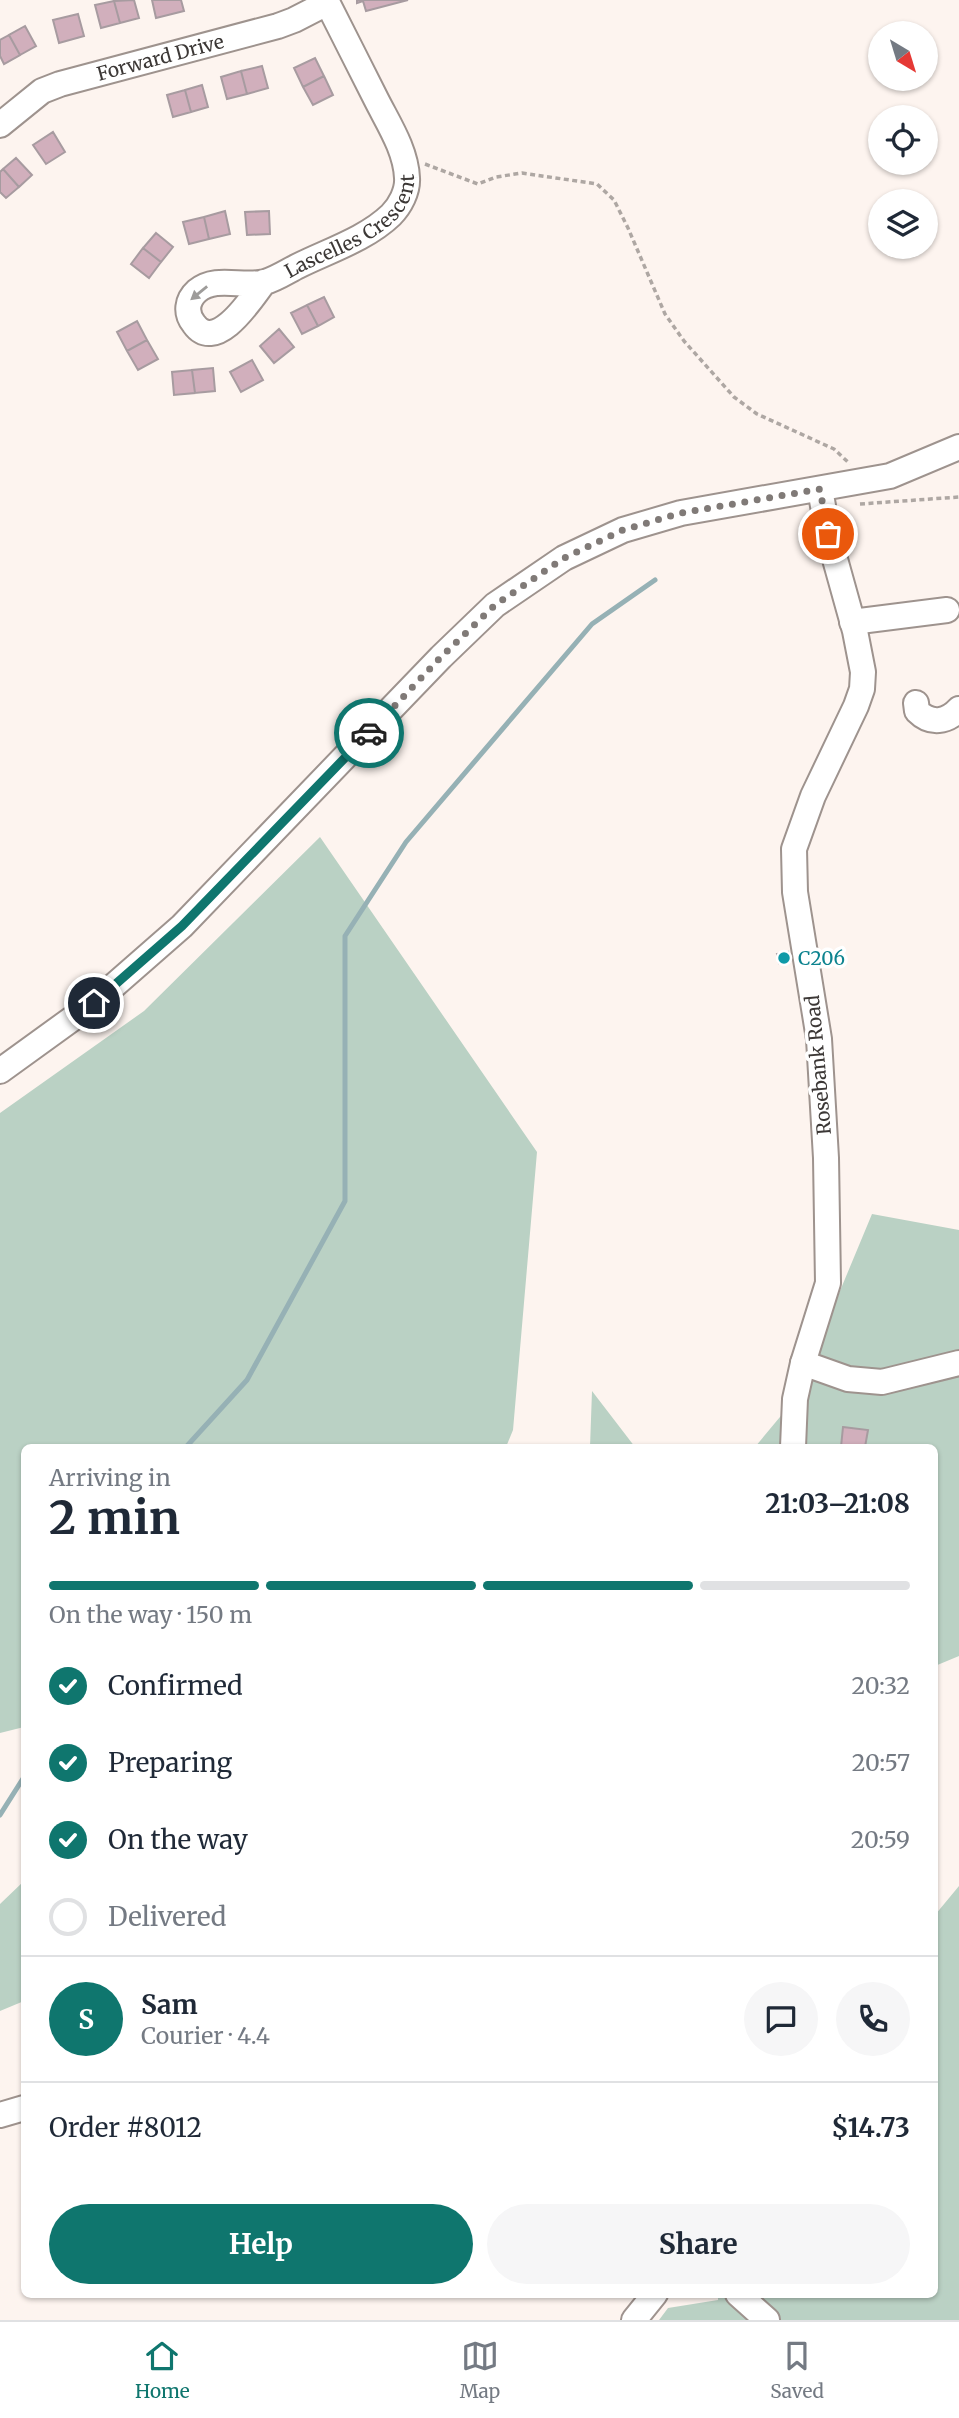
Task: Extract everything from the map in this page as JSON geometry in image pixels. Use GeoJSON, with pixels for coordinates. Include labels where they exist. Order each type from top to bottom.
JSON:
{"type":"FeatureCollection","features":[{"type":"Feature","properties":{"kind":"street","name":"Forward Drive"},"geometry":{"type":"LineString","coordinates":[[0,125],[43,91],[60,83],[278,26],[326,1]]}},
{"type":"Feature","properties":{"kind":"street","name":"Lascelles Crescent"},"geometry":{"type":"LineString","coordinates":[[264,282],[376,227],[392,214],[402,199],[408,181],[406,165],[394,135],[326,1]]}},
{"type":"Feature","properties":{"kind":"street"},"geometry":{"type":"LineString","coordinates":[[0,1071],[94,1003],[182,926],[441,657],[495,605],[564,558],[623,530],[681,513],[890,476],[959,447]]}},
{"type":"Feature","properties":{"kind":"street","name":"Rosebank Road"},"geometry":{"type":"LineString","coordinates":[[793,1444],[795,1399],[803,1363],[828,1283],[826,1158],[819,1039],[794,892],[794,849],[813,796],[862,689],[863,672],[838,575],[820,489]]}},
{"type":"Feature","properties":{"kind":"street"},"geometry":{"type":"LineString","coordinates":[[852,622],[947,610]]}},
{"type":"Feature","properties":{"kind":"street"},"geometry":{"type":"LineString","coordinates":[[916,703],[917,711],[931,720],[942,721],[953,716],[959,706],[958,697]]}},
{"type":"Feature","properties":{"kind":"street"},"geometry":{"type":"LineString","coordinates":[[803,1363],[848,1379],[882,1382],[959,1363]]}},
{"type":"Feature","properties":{"kind":"street"},"geometry":{"type":"LineString","coordinates":[[0,2115],[21,2109]]}},
{"type":"Feature","properties":{"kind":"street"},"geometry":{"type":"LineString","coordinates":[[634,2320],[652,2298]]}},
{"type":"Feature","properties":{"kind":"street"},"geometry":{"type":"LineString","coordinates":[[742,2298],[767,2320]]}},
{"type":"Feature","properties":{"kind":"path"},"geometry":{"type":"LineString","coordinates":[[406,165],[430,164],[478,184],[496,177],[522,173],[597,184],[614,200],[665,314],[684,341],[734,397],[757,414],[834,449],[850,464],[855,499],[860,504],[959,497]]}},
{"type":"Feature","properties":{"kind":"green space"},"geometry":{"type":"Polygon","coordinates":[[[320,837],[537,1152],[513,1430],[507,1444],[21,1444],[21,1728],[0,1733],[0,1113],[144,1011],[320,837]]]}},
{"type":"Feature","properties":{"kind":"green space"},"geometry":{"type":"Polygon","coordinates":[[[872,1214],[959,1230],[959,1656],[938,1665],[938,1444],[758,1444],[795,1399],[872,1214]]]}},
{"type":"Feature","properties":{"kind":"green space"},"geometry":{"type":"Polygon","coordinates":[[[592,1391],[633,1444],[590,1444],[592,1391]]]}},
{"type":"Feature","properties":{"kind":"green space"},"geometry":{"type":"Polygon","coordinates":[[[21,1884],[21,2002],[0,2011],[0,1904],[21,1884]]]}},
{"type":"Feature","properties":{"kind":"green space"},"geometry":{"type":"Polygon","coordinates":[[[959,1886],[959,2320],[659,2320],[668,2308],[718,2298],[938,2298],[938,1911],[959,1886]]]}},
{"type":"Feature","properties":{"kind":"building"},"geometry":{"type":"Polygon","coordinates":[[[134,0],[139,18],[120,23],[114,1],[134,0]]]}},
{"type":"Feature","properties":{"kind":"building"},"geometry":{"type":"Polygon","coordinates":[[[152,0],[181,0],[184,11],[156,18],[152,0]]]}},
{"type":"Feature","properties":{"kind":"building"},"geometry":{"type":"Polygon","coordinates":[[[357,0],[408,0],[366,11],[363,1],[357,3],[357,0]]]}},
{"type":"Feature","properties":{"kind":"building"},"geometry":{"type":"Polygon","coordinates":[[[114,1],[120,23],[101,28],[95,5],[114,1]]]}},
{"type":"Feature","properties":{"kind":"building"},"geometry":{"type":"Polygon","coordinates":[[[78,14],[84,36],[59,43],[53,20],[78,14]]]}},
{"type":"Feature","properties":{"kind":"building"},"geometry":{"type":"Polygon","coordinates":[[[25,26],[36,46],[20,55],[9,35],[25,26]]]}},
{"type":"Feature","properties":{"kind":"building"},"geometry":{"type":"Polygon","coordinates":[[[9,35],[20,55],[4,64],[0,56],[0,40],[9,35]]]}},
{"type":"Feature","properties":{"kind":"building"},"geometry":{"type":"Polygon","coordinates":[[[315,58],[324,76],[303,87],[294,68],[315,58]]]}},
{"type":"Feature","properties":{"kind":"building"},"geometry":{"type":"Polygon","coordinates":[[[262,66],[268,88],[247,94],[241,71],[262,66]]]}},
{"type":"Feature","properties":{"kind":"building"},"geometry":{"type":"Polygon","coordinates":[[[241,71],[247,94],[227,99],[221,77],[241,71]]]}},
{"type":"Feature","properties":{"kind":"building"},"geometry":{"type":"Polygon","coordinates":[[[324,76],[333,95],[313,105],[303,87],[324,76]]]}},
{"type":"Feature","properties":{"kind":"building"},"geometry":{"type":"Polygon","coordinates":[[[202,85],[208,107],[191,112],[185,90],[202,85]]]}},
{"type":"Feature","properties":{"kind":"building"},"geometry":{"type":"Polygon","coordinates":[[[185,90],[191,112],[173,117],[167,95],[185,90]]]}},
{"type":"Feature","properties":{"kind":"building"},"geometry":{"type":"Polygon","coordinates":[[[53,132],[65,152],[46,164],[33,145],[53,132]]]}},
{"type":"Feature","properties":{"kind":"building"},"geometry":{"type":"Polygon","coordinates":[[[16,158],[32,175],[19,187],[3,169],[16,158]]]}},
{"type":"Feature","properties":{"kind":"building"},"geometry":{"type":"Polygon","coordinates":[[[3,169],[19,187],[6,198],[0,192],[0,172],[3,169]]]}},
{"type":"Feature","properties":{"kind":"building"},"geometry":{"type":"Polygon","coordinates":[[[225,211],[230,234],[209,239],[204,217],[225,211]]]}},
{"type":"Feature","properties":{"kind":"building"},"geometry":{"type":"Polygon","coordinates":[[[269,211],[270,234],[247,235],[245,212],[269,211]]]}},
{"type":"Feature","properties":{"kind":"building"},"geometry":{"type":"Polygon","coordinates":[[[204,217],[209,239],[189,244],[183,222],[204,217]]]}},
{"type":"Feature","properties":{"kind":"building"},"geometry":{"type":"Polygon","coordinates":[[[156,233],[173,247],[161,262],[143,248],[156,233]]]}},
{"type":"Feature","properties":{"kind":"building"},"geometry":{"type":"Polygon","coordinates":[[[143,248],[161,262],[149,278],[131,264],[143,248]]]}},
{"type":"Feature","properties":{"kind":"building"},"geometry":{"type":"Polygon","coordinates":[[[324,297],[334,317],[318,326],[307,305],[324,297]]]}},
{"type":"Feature","properties":{"kind":"building"},"geometry":{"type":"Polygon","coordinates":[[[307,305],[318,326],[302,334],[291,313],[307,305]]]}},
{"type":"Feature","properties":{"kind":"building"},"geometry":{"type":"Polygon","coordinates":[[[137,321],[147,340],[127,351],[117,332],[137,321]]]}},
{"type":"Feature","properties":{"kind":"building"},"geometry":{"type":"Polygon","coordinates":[[[279,329],[294,347],[274,363],[260,346],[279,329]]]}},
{"type":"Feature","properties":{"kind":"building"},"geometry":{"type":"Polygon","coordinates":[[[147,340],[158,359],[138,370],[127,351],[147,340]]]}},
{"type":"Feature","properties":{"kind":"building"},"geometry":{"type":"Polygon","coordinates":[[[252,360],[263,380],[241,392],[230,372],[252,360]]]}},
{"type":"Feature","properties":{"kind":"building"},"geometry":{"type":"Polygon","coordinates":[[[213,368],[215,391],[195,393],[192,370],[213,368]]]}},
{"type":"Feature","properties":{"kind":"building"},"geometry":{"type":"Polygon","coordinates":[[[192,370],[195,393],[174,395],[172,372],[192,370]]]}},
{"type":"Feature","properties":{"kind":"building","name":"C206"},"geometry":{"type":"Polygon","coordinates":[[[788,952],[790,961],[779,963],[777,954],[788,952]]]}},
{"type":"Feature","properties":{"kind":"building"},"geometry":{"type":"Polygon","coordinates":[[[843,1427],[868,1430],[866,1444],[841,1444],[843,1427]]]}},
{"type":"Feature","properties":{"kind":"waterway"},"geometry":{"type":"LineString","coordinates":[[189,1444],[247,1380],[345,1201],[345,936],[406,842],[592,624],[655,580]]}},
{"type":"Feature","properties":{"kind":"waterway"},"geometry":{"type":"LineString","coordinates":[[0,1815],[21,1782]]}},
{"type":"Feature","properties":{"kind":"way so far"},"geometry":{"type":"LineString","coordinates":[[369,733],[495,605],[564,558],[623,530],[681,513],[820,489],[828,534]]}},
{"type":"Feature","properties":{"kind":"place","name":"C206"},"geometry":{"type":"Point","coordinates":[784,958]}},
{"type":"Feature","properties":{"kind":"route"},"geometry":{"type":"LineString","coordinates":[[94,1003],[182,926],[369,733]]}}]}
